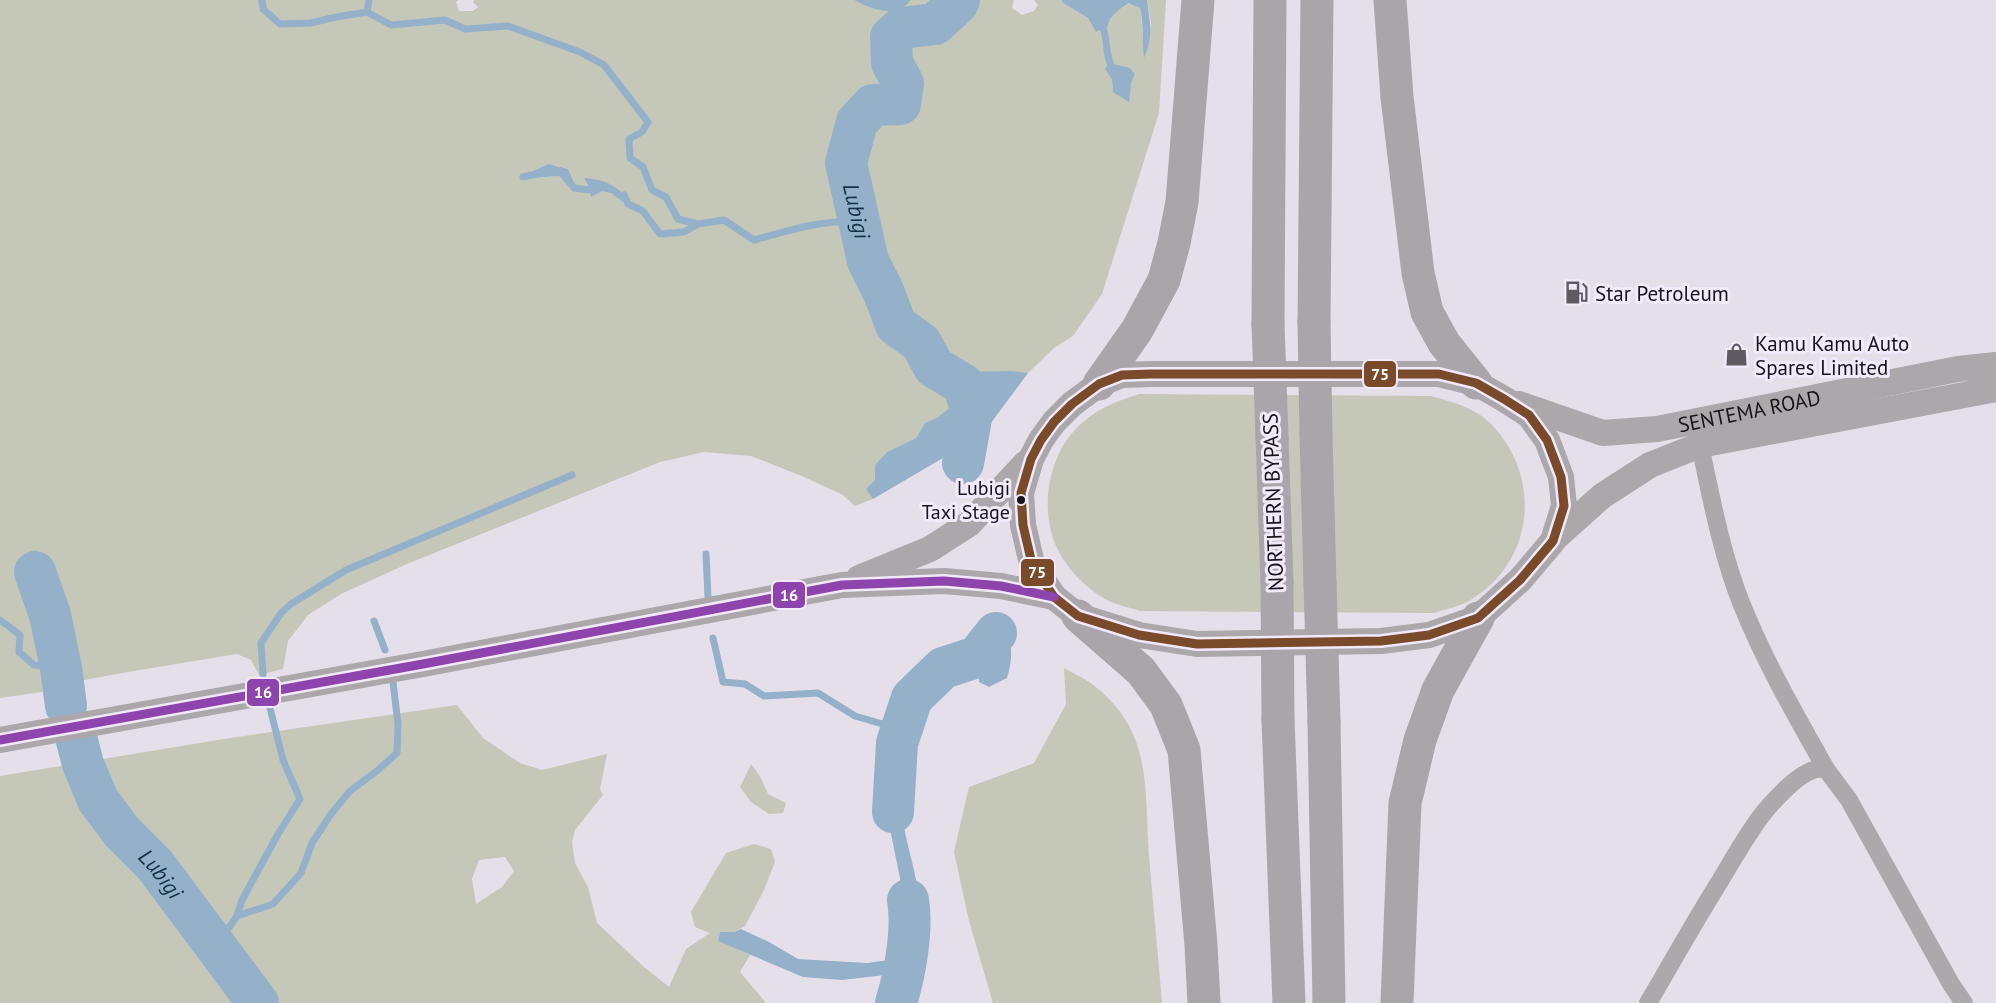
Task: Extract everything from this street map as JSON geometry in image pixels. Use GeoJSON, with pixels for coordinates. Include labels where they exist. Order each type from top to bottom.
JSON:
{"type":"FeatureCollection","features":[{"type":"Feature","properties":{"kind":"highway"},"geometry":{"type":"LineString","coordinates":[[1099,384],[1137,330],[1164,280],[1174,243],[1182,201],[1198,0]]}},
{"type":"Feature","properties":{"kind":"highway","name":"NORTHERN BYPASS"},"geometry":{"type":"LineString","coordinates":[[1270,0],[1268,324],[1278,720],[1289,1003]]}},
{"type":"Feature","properties":{"kind":"highway"},"geometry":{"type":"LineString","coordinates":[[1317,0],[1314,322],[1329,1003]]}},
{"type":"Feature","properties":{"kind":"highway"},"geometry":{"type":"LineString","coordinates":[[1390,0],[1397,97],[1418,273],[1427,312],[1444,343],[1476,383]]}},
{"type":"Feature","properties":{"kind":"highway"},"geometry":{"type":"LineString","coordinates":[[1066,606],[1141,671],[1166,705],[1184,750],[1204,1003]]}},
{"type":"Feature","properties":{"kind":"highway"},"geometry":{"type":"LineString","coordinates":[[1397,1003],[1405,803],[1420,740],[1438,690],[1478,618]]}},
{"type":"Feature","properties":{"kind":"main road","name":"SENTEMA ROAD"},"geometry":{"type":"LineString","coordinates":[[1504,399],[1603,433],[1657,429],[1958,369],[1996,365]]}},
{"type":"Feature","properties":{"kind":"main road"},"geometry":{"type":"LineString","coordinates":[[1066,606],[1032,564],[1023,525],[1021,493],[1031,459],[1054,422],[1072,404],[1099,384],[1122,375],[1439,374],[1476,383],[1528,415],[1547,440],[1561,477],[1564,506],[1553,541]]}},
{"type":"Feature","properties":{"kind":"main road","name":"SENTEMA ROAD"},"geometry":{"type":"LineString","coordinates":[[1478,618],[1520,580],[1553,541],[1602,496],[1650,465],[1700,445],[1996,389]]}},
{"type":"Feature","properties":{"kind":"main road"},"geometry":{"type":"LineString","coordinates":[[842,585],[930,549],[969,524],[1031,459]]}},
{"type":"Feature","properties":{"kind":"main road"},"geometry":{"type":"LineString","coordinates":[[0,740],[423,664],[842,585],[944,581],[1001,586],[1066,606],[1139,635],[1197,644],[1381,641],[1429,635],[1478,618]]}},
{"type":"Feature","properties":{"kind":"street"},"geometry":{"type":"LineString","coordinates":[[1700,445],[1711,498],[1732,576],[1742,603],[1798,721],[1826,769],[1849,800],[1951,984],[1964,1003]]}},
{"type":"Feature","properties":{"kind":"street"},"geometry":{"type":"LineString","coordinates":[[1648,1003],[1724,875],[1764,813],[1780,795],[1808,772],[1819,767],[1826,769]]}},
{"type":"Feature","properties":{"kind":"green space"},"geometry":{"type":"Polygon","coordinates":[[[0,0],[458,0],[456,2],[459,11],[473,11],[478,7],[473,2],[474,0],[854,0],[861,4],[900,9],[911,0],[948,0],[932,13],[950,19],[952,26],[966,0],[1014,0],[1012,8],[1022,15],[1034,11],[1038,5],[1034,0],[1061,0],[1088,18],[1108,26],[1113,15],[1130,3],[1140,8],[1145,57],[1151,23],[1147,0],[1166,0],[1159,113],[1102,294],[1073,336],[1054,348],[1028,373],[960,372],[947,378],[957,383],[954,404],[938,417],[925,423],[916,438],[887,452],[875,465],[875,480],[867,489],[873,499],[855,506],[843,495],[751,456],[704,452],[660,462],[407,564],[341,594],[308,615],[288,641],[283,669],[259,675],[251,660],[237,654],[122,673],[74,682],[42,692],[0,698],[0,0]],[[1130,68],[1105,69],[1112,80],[1113,92],[1131,82],[1135,74],[1130,68]],[[550,164],[533,171],[534,178],[559,176],[567,185],[568,169],[550,164]]]}},
{"type":"Feature","properties":{"kind":"green space"},"geometry":{"type":"Polygon","coordinates":[[[1139,394],[1431,396],[1464,406],[1479,414],[1492,425],[1508,447],[1519,470],[1524,494],[1524,519],[1518,543],[1507,565],[1491,585],[1465,603],[1434,613],[1140,611],[1113,603],[1084,584],[1067,565],[1058,550],[1049,517],[1050,482],[1061,449],[1082,423],[1109,406],[1139,394]]]}},
{"type":"Feature","properties":{"kind":"green space"},"geometry":{"type":"Polygon","coordinates":[[[1064,668],[1092,684],[1112,702],[1126,721],[1136,741],[1145,785],[1162,1003],[993,1003],[969,921],[954,852],[969,787],[1034,763],[1066,704],[1064,668]]]}},
{"type":"Feature","properties":{"kind":"green space"},"geometry":{"type":"Polygon","coordinates":[[[457,705],[483,738],[520,763],[542,770],[607,754],[600,789],[603,795],[575,830],[572,842],[575,863],[588,887],[597,923],[669,987],[686,949],[710,933],[695,927],[691,912],[726,853],[754,844],[771,849],[775,862],[764,890],[745,926],[734,932],[720,932],[718,940],[750,955],[740,972],[766,1003],[0,1003],[0,776],[224,739],[457,705]],[[505,857],[479,860],[472,879],[476,904],[502,887],[514,871],[505,857]]]}},
{"type":"Feature","properties":{"kind":"green space"},"geometry":{"type":"Polygon","coordinates":[[[751,764],[760,776],[768,794],[786,803],[783,813],[769,814],[751,802],[740,787],[751,764]]]}},
{"type":"Feature","properties":{"kind":"water"},"geometry":{"type":"Polygon","coordinates":[[[854,0],[911,0],[895,11],[883,11],[870,8],[854,0]]]}},
{"type":"Feature","properties":{"kind":"water"},"geometry":{"type":"Polygon","coordinates":[[[948,0],[966,0],[953,27],[950,19],[932,13],[948,0]]]}},
{"type":"Feature","properties":{"kind":"water"},"geometry":{"type":"Polygon","coordinates":[[[1061,0],[1147,0],[1150,36],[1144,58],[1140,8],[1129,3],[1113,15],[1108,26],[1096,32],[1088,18],[1061,0]]]}},
{"type":"Feature","properties":{"kind":"water"},"geometry":{"type":"Polygon","coordinates":[[[1109,63],[1130,68],[1135,74],[1131,83],[1129,102],[1113,92],[1112,80],[1105,69],[1109,63]]]}},
{"type":"Feature","properties":{"kind":"water"},"geometry":{"type":"Polygon","coordinates":[[[549,164],[568,169],[574,183],[567,185],[559,176],[534,178],[533,171],[549,164]]]}},
{"type":"Feature","properties":{"kind":"water"},"geometry":{"type":"Polygon","coordinates":[[[584,178],[609,184],[629,200],[623,202],[611,193],[602,191],[591,197],[584,178]]]}},
{"type":"Feature","properties":{"kind":"water"},"geometry":{"type":"Polygon","coordinates":[[[960,372],[1028,373],[979,439],[972,458],[949,463],[943,458],[873,499],[866,489],[875,480],[875,465],[887,452],[916,438],[925,423],[938,417],[954,404],[956,383],[946,377],[960,372]]]}},
{"type":"Feature","properties":{"kind":"water"},"geometry":{"type":"Polygon","coordinates":[[[1004,629],[1011,647],[1009,672],[1007,678],[989,687],[979,682],[976,647],[985,634],[1004,629]]]}},
{"type":"Feature","properties":{"kind":"water"},"geometry":{"type":"Polygon","coordinates":[[[890,747],[896,755],[901,773],[903,822],[917,884],[920,909],[921,929],[918,942],[903,973],[842,980],[803,977],[718,941],[720,932],[734,932],[741,929],[798,959],[867,963],[905,958],[901,926],[903,910],[901,883],[889,824],[887,762],[883,748],[890,747]]]}},
{"type":"Feature","properties":{"kind":"waterway"},"geometry":{"type":"LineString","coordinates":[[262,0],[263,9],[280,24],[311,23],[367,12],[391,25],[445,20],[465,29],[508,26],[580,52],[604,65],[648,122],[642,132],[629,139],[630,158],[643,167],[652,190],[666,197],[678,219],[698,224],[724,220],[754,240],[819,224],[859,222]]}},
{"type":"Feature","properties":{"kind":"waterway"},"geometry":{"type":"LineString","coordinates":[[367,12],[369,0]]}},
{"type":"Feature","properties":{"kind":"waterway","name":"Lubigi"},"geometry":{"type":"LineString","coordinates":[[959,0],[935,24],[901,28],[891,37],[892,63],[903,83],[900,104],[873,105],[857,122],[846,163],[868,261],[884,293],[896,325],[921,343],[934,367],[964,385],[972,413],[963,463]]}},
{"type":"Feature","properties":{"kind":"waterway"},"geometry":{"type":"LineString","coordinates":[[1100,20],[1105,32],[1108,58],[1113,69]]}},
{"type":"Feature","properties":{"kind":"waterway"},"geometry":{"type":"LineString","coordinates":[[523,177],[541,173]]}},
{"type":"Feature","properties":{"kind":"waterway"},"geometry":{"type":"LineString","coordinates":[[567,178],[574,188],[590,190],[598,188]]}},
{"type":"Feature","properties":{"kind":"waterway"},"geometry":{"type":"LineString","coordinates":[[624,195],[628,204],[643,211],[660,234],[684,232],[698,224]]}},
{"type":"Feature","properties":{"kind":"waterway"},"geometry":{"type":"LineString","coordinates":[[263,674],[261,643],[281,613],[291,604],[346,570],[572,475]]}},
{"type":"Feature","properties":{"kind":"waterway"},"geometry":{"type":"LineString","coordinates":[[706,554],[708,597]]}},
{"type":"Feature","properties":{"kind":"waterway","name":"Lubigi"},"geometry":{"type":"LineString","coordinates":[[35,572],[50,615],[66,706]]}},
{"type":"Feature","properties":{"kind":"waterway"},"geometry":{"type":"LineString","coordinates":[[0,620],[20,635],[19,652],[34,665],[61,668]]}},
{"type":"Feature","properties":{"kind":"waterway"},"geometry":{"type":"LineString","coordinates":[[374,621],[385,650]]}},
{"type":"Feature","properties":{"kind":"waterway"},"geometry":{"type":"LineString","coordinates":[[893,812],[897,743],[912,698],[943,668],[977,657],[996,633]]}},
{"type":"Feature","properties":{"kind":"waterway"},"geometry":{"type":"LineString","coordinates":[[713,638],[723,682],[745,684],[764,696],[818,693],[855,716],[886,725],[899,736]]}},
{"type":"Feature","properties":{"kind":"waterway"},"geometry":{"type":"LineString","coordinates":[[220,952],[226,932],[237,916],[273,904],[301,873],[312,843],[331,814],[350,791],[397,753],[398,724],[393,682]]}},
{"type":"Feature","properties":{"kind":"waterway"},"geometry":{"type":"LineString","coordinates":[[237,916],[242,900],[300,799],[283,760],[270,708]]}},
{"type":"Feature","properties":{"kind":"waterway","name":"Lubigi"},"geometry":{"type":"LineString","coordinates":[[77,741],[83,764],[98,800],[122,832],[155,865],[258,1003]]}},
{"type":"Feature","properties":{"kind":"waterway"},"geometry":{"type":"LineString","coordinates":[[896,1003],[907,951],[910,924],[908,900]]}},
{"type":"Feature","properties":{"kind":"transit line","name":"75"},"geometry":{"type":"LineString","coordinates":[[1151,374],[1439,374],[1476,383],[1529,415],[1547,440],[1561,477],[1564,506],[1553,541],[1520,580],[1478,618],[1429,635],[1381,641],[1197,644],[1139,635],[1078,616],[1054,597],[1032,564],[1023,525],[1021,493],[1031,459],[1054,422],[1072,404],[1099,384],[1122,375],[1151,374]]}},
{"type":"Feature","properties":{"kind":"transit line","name":"16"},"geometry":{"type":"LineString","coordinates":[[0,740],[423,664],[842,585],[944,581],[1001,586],[1054,597]]}},
{"type":"Feature","properties":{"kind":"place","name":"Star Petroleum"},"geometry":{"type":"Point","coordinates":[1577,293]}},
{"type":"Feature","properties":{"kind":"place","name":"Kamu Kamu Auto Spares Limited"},"geometry":{"type":"Point","coordinates":[1737,355]}},
{"type":"Feature","properties":{"kind":"place","name":"Lubigi Taxi Stage"},"geometry":{"type":"Point","coordinates":[1021,500]}}]}
